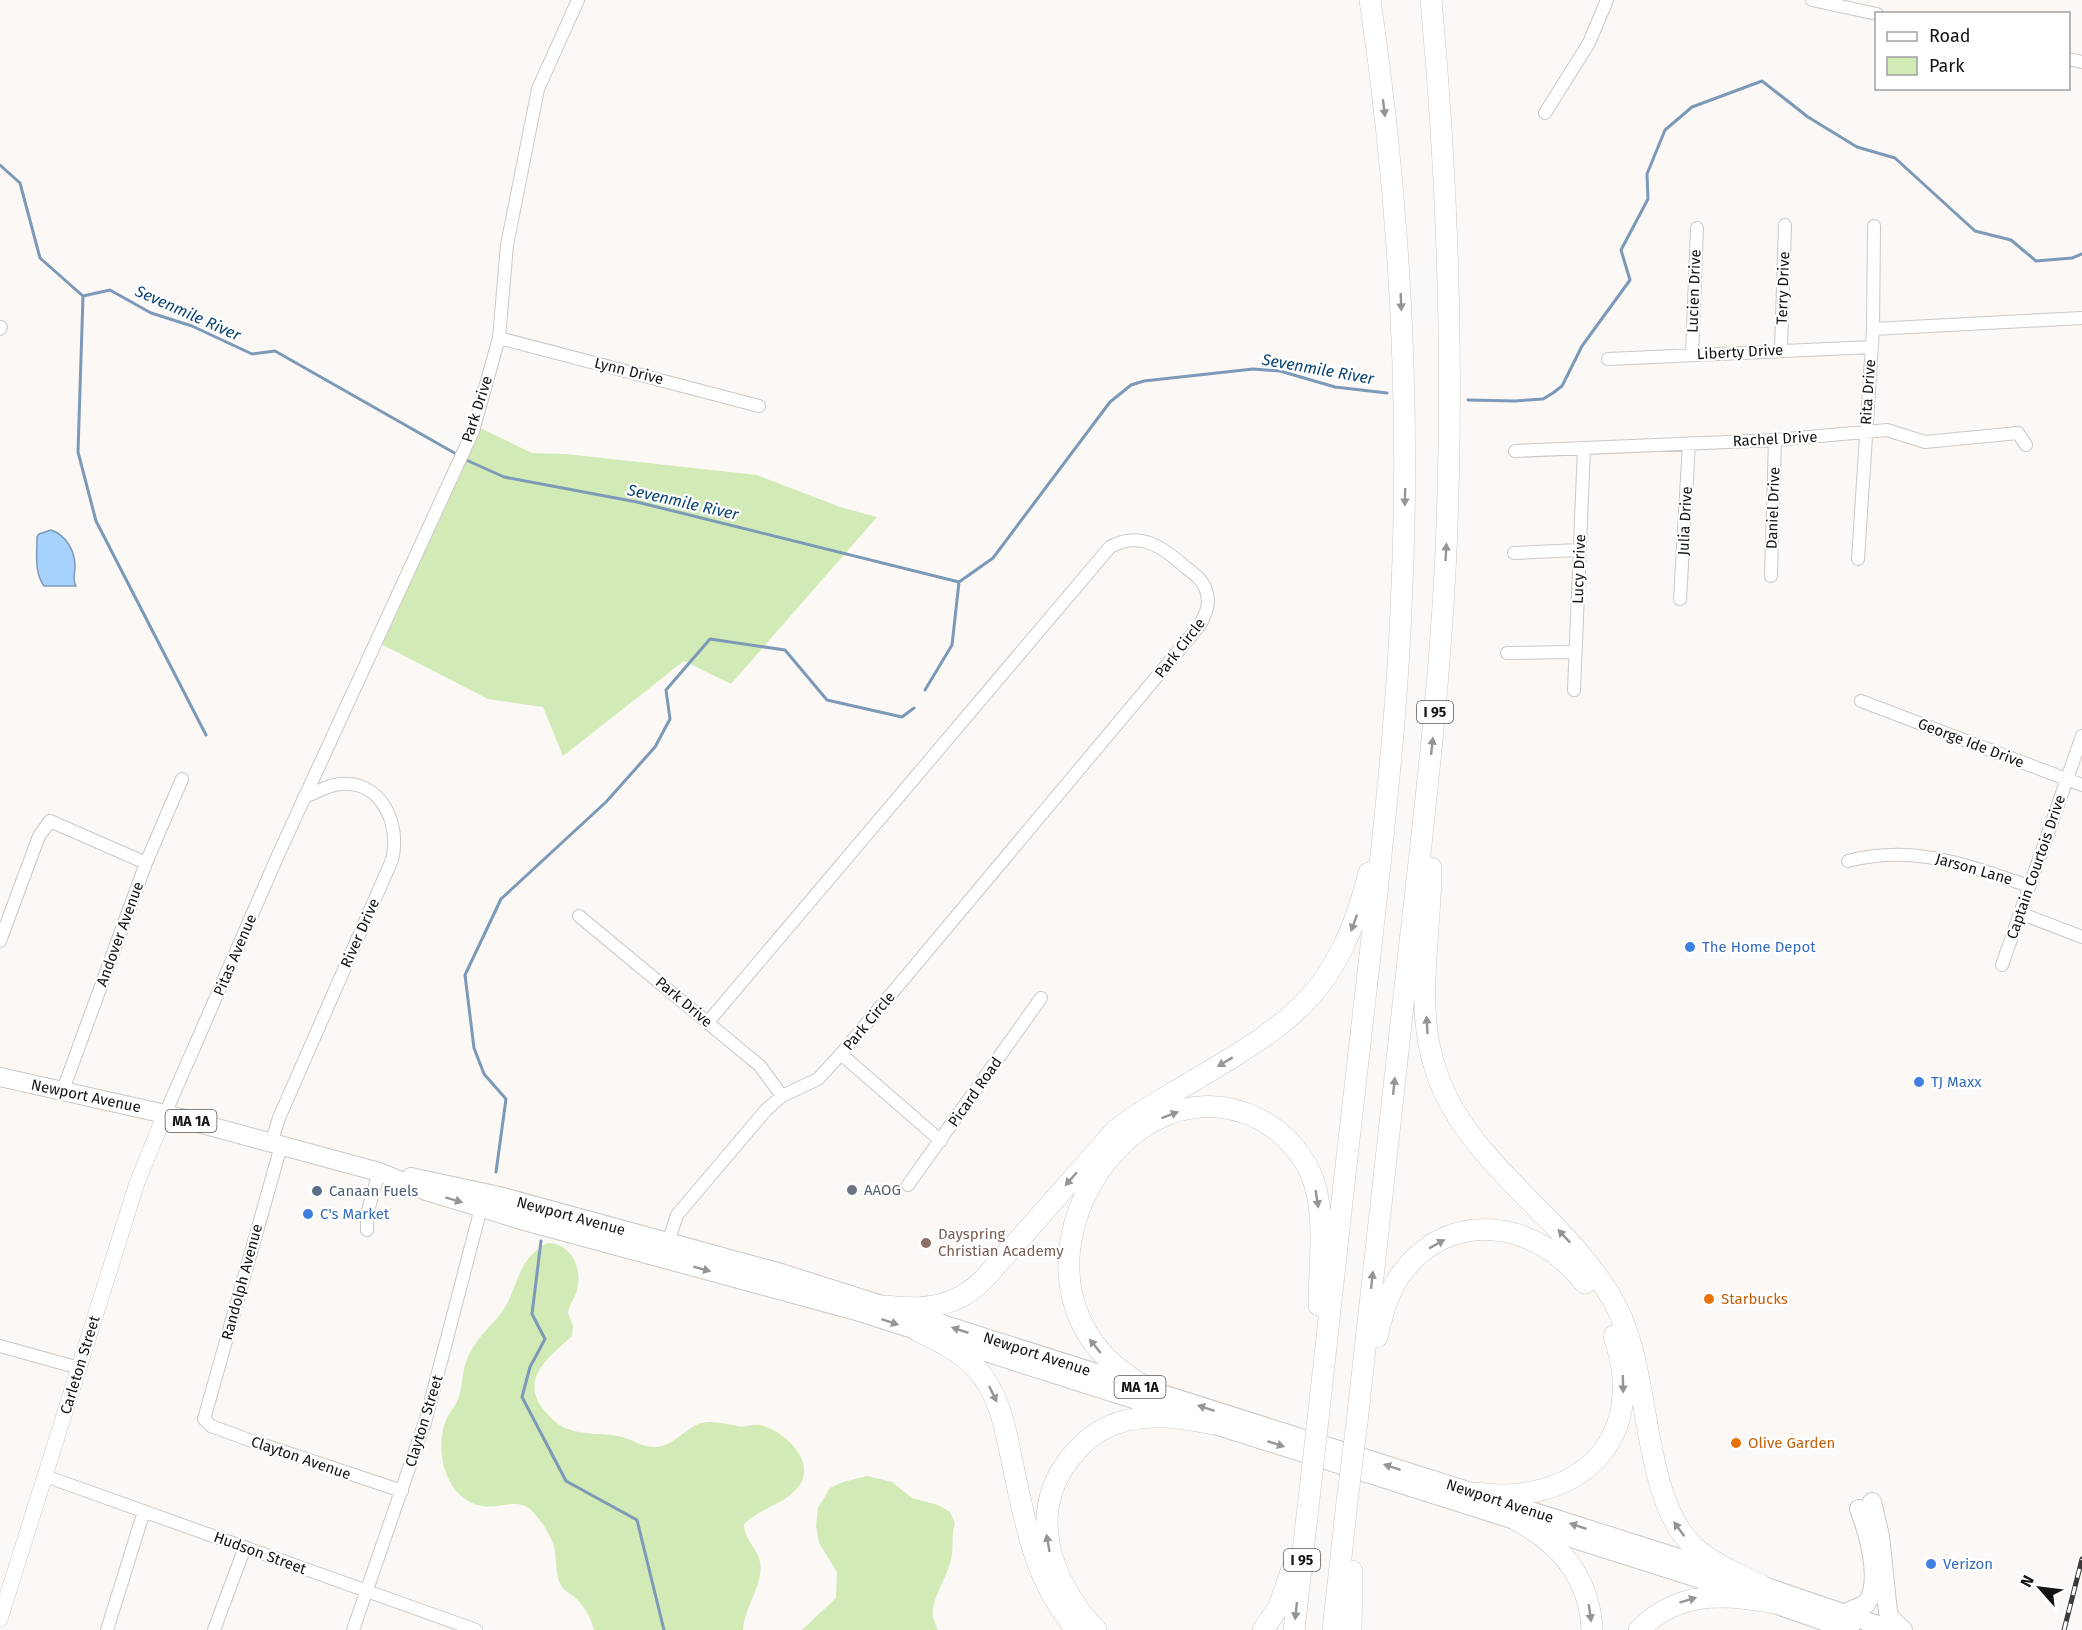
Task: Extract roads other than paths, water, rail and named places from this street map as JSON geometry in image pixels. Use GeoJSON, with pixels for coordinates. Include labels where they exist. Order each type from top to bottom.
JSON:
{"type":"FeatureCollection","features":[{"type":"Feature","properties":{"kind":"highway","name":"I 95"},"geometry":{"type":"LineString","coordinates":[[1294,1630],[1387,806],[1402,608],[1405,432],[1400,293],[1393,188],[1370,0]]}},
{"type":"Feature","properties":{"kind":"highway","name":"I 95"},"geometry":{"type":"LineString","coordinates":[[1333,1630],[1428,783],[1443,610],[1450,401],[1445,181],[1431,0]]}},
{"type":"Feature","properties":{"kind":"highway"},"geometry":{"type":"LineString","coordinates":[[1428,783],[1431,870],[1427,1025],[1439,1079],[1456,1115],[1472,1137],[1587,1262],[1613,1300],[1634,1352],[1663,1492],[1677,1527],[1707,1557],[1761,1585]]}},
{"type":"Feature","properties":{"kind":"highway"},"geometry":{"type":"LineString","coordinates":[[885,1306],[928,1308],[950,1303],[969,1293],[986,1277],[1115,1131],[1141,1112],[1263,1039],[1294,1015],[1327,976],[1347,941],[1362,897],[1387,806]]}},
{"type":"Feature","properties":{"kind":"highway"},"geometry":{"type":"LineString","coordinates":[[1158,1392],[1134,1380],[1112,1364],[1084,1330],[1071,1289],[1071,1238],[1086,1193],[1114,1152],[1154,1122],[1176,1112],[1200,1107],[1233,1110],[1265,1122],[1291,1144],[1307,1167],[1318,1206],[1323,1378]]}},
{"type":"Feature","properties":{"kind":"highway"},"geometry":{"type":"LineString","coordinates":[[1361,1383],[1385,1306],[1395,1284],[1411,1263],[1432,1246],[1468,1232],[1506,1231],[1536,1240],[1565,1260],[1595,1298],[1610,1325],[1619,1353],[1624,1389],[1615,1428],[1592,1463],[1565,1483],[1524,1494],[1474,1493]]}},
{"type":"Feature","properties":{"kind":"highway"},"geometry":{"type":"LineString","coordinates":[[918,1331],[967,1359],[992,1390],[1003,1420],[1036,1561],[1049,1591],[1077,1630]]}},
{"type":"Feature","properties":{"kind":"highway"},"geometry":{"type":"LineString","coordinates":[[1096,1630],[1066,1590],[1048,1546],[1047,1513],[1060,1473],[1084,1443],[1118,1423],[1159,1417],[1213,1424]]}},
{"type":"Feature","properties":{"kind":"highway"},"geometry":{"type":"LineString","coordinates":[[1347,1502],[1352,1571],[1351,1630]]}},
{"type":"Feature","properties":{"kind":"highway"},"geometry":{"type":"LineString","coordinates":[[1518,1521],[1555,1546],[1575,1571],[1588,1599],[1592,1630]]}},
{"type":"Feature","properties":{"kind":"highway"},"geometry":{"type":"LineString","coordinates":[[1263,1630],[1283,1595],[1306,1526]]}},
{"type":"Feature","properties":{"kind":"highway"},"geometry":{"type":"LineString","coordinates":[[1639,1630],[1666,1608],[1699,1597],[1734,1596],[1774,1603]]}},
{"type":"Feature","properties":{"kind":"main road","name":"Newport Avenue"},"geometry":{"type":"LineString","coordinates":[[0,1077],[165,1114],[379,1172],[465,1187],[1774,1603],[1847,1622],[1892,1630]]}},
{"type":"Feature","properties":{"kind":"main road","name":"Newport Avenue"},"geometry":{"type":"LineString","coordinates":[[379,1172],[426,1191],[481,1208],[666,1250],[885,1306],[1761,1585],[1847,1622]]}},
{"type":"Feature","properties":{"kind":"main road"},"geometry":{"type":"LineString","coordinates":[[1847,1622],[1866,1604],[1873,1589],[1865,1506],[1880,1536],[1888,1612],[1891,1619],[1903,1630]]}},
{"type":"Feature","properties":{"kind":"street","name":"Park Drive"},"geometry":{"type":"LineString","coordinates":[[304,797],[473,431],[499,338],[507,245],[538,89],[578,0]]}},
{"type":"Feature","properties":{"kind":"street"},"geometry":{"type":"LineString","coordinates":[[1545,113],[1589,44],[1607,0]]}},
{"type":"Feature","properties":{"kind":"street"},"geometry":{"type":"LineString","coordinates":[[1812,0],[1875,14]]}},
{"type":"Feature","properties":{"kind":"street","name":"Terry Drive"},"geometry":{"type":"LineString","coordinates":[[1780,350],[1785,225]]}},
{"type":"Feature","properties":{"kind":"street","name":"Rita Drive"},"geometry":{"type":"LineString","coordinates":[[1858,559],[1873,329],[1874,226]]}},
{"type":"Feature","properties":{"kind":"street","name":"Lucien Drive"},"geometry":{"type":"LineString","coordinates":[[1692,355],[1697,228]]}},
{"type":"Feature","properties":{"kind":"street"},"geometry":{"type":"LineString","coordinates":[[1873,329],[2082,318]]}},
{"type":"Feature","properties":{"kind":"street","name":"Lynn Drive"},"geometry":{"type":"LineString","coordinates":[[499,338],[759,406]]}},
{"type":"Feature","properties":{"kind":"street","name":"Liberty Drive"},"geometry":{"type":"LineString","coordinates":[[1608,359],[1780,350],[1872,348]]}},
{"type":"Feature","properties":{"kind":"street","name":"Rachel Drive"},"geometry":{"type":"LineString","coordinates":[[1515,451],[1775,440],[1865,434],[1887,430],[1925,442],[2018,433],[2025,445]]}},
{"type":"Feature","properties":{"kind":"street","name":"Daniel Drive"},"geometry":{"type":"LineString","coordinates":[[1771,576],[1775,440]]}},
{"type":"Feature","properties":{"kind":"street","name":"Julia Drive"},"geometry":{"type":"LineString","coordinates":[[1680,598],[1689,443]]}},
{"type":"Feature","properties":{"kind":"street","name":"Lucy Drive"},"geometry":{"type":"LineString","coordinates":[[1574,690],[1584,448]]}},
{"type":"Feature","properties":{"kind":"street","name":"Park Circle"},"geometry":{"type":"LineString","coordinates":[[666,1250],[672,1225],[682,1209],[766,1110],[782,1096],[818,1078],[841,1054],[1200,626],[1207,613],[1207,591],[1202,580],[1168,552],[1151,542],[1136,539],[1121,540],[1110,547],[708,1022]]}},
{"type":"Feature","properties":{"kind":"street"},"geometry":{"type":"LineString","coordinates":[[1514,554],[1579,550]]}},
{"type":"Feature","properties":{"kind":"street"},"geometry":{"type":"LineString","coordinates":[[1507,653],[1575,652]]}},
{"type":"Feature","properties":{"kind":"street","name":"George Ide Drive"},"geometry":{"type":"LineString","coordinates":[[1861,701],[2082,784]]}},
{"type":"Feature","properties":{"kind":"street","name":"Captain Courtois Drive"},"geometry":{"type":"LineString","coordinates":[[2002,965],[2082,735]]}},
{"type":"Feature","properties":{"kind":"street","name":"Andover Avenue"},"geometry":{"type":"LineString","coordinates":[[63,1090],[146,863],[182,779]]}},
{"type":"Feature","properties":{"kind":"street","name":"River Drive"},"geometry":{"type":"LineString","coordinates":[[276,1144],[279,1118],[392,860],[396,845],[391,815],[379,798],[361,785],[339,784],[304,797]]}},
{"type":"Feature","properties":{"kind":"street","name":"Pitas Avenue"},"geometry":{"type":"LineString","coordinates":[[165,1114],[304,797]]}},
{"type":"Feature","properties":{"kind":"street"},"geometry":{"type":"LineString","coordinates":[[0,941],[39,836],[50,821],[146,863]]}},
{"type":"Feature","properties":{"kind":"street","name":"Jarson Lane"},"geometry":{"type":"LineString","coordinates":[[1848,861],[1872,855],[1897,853],[1938,857],[2029,886]]}},
{"type":"Feature","properties":{"kind":"street"},"geometry":{"type":"LineString","coordinates":[[2020,913],[2082,937]]}},
{"type":"Feature","properties":{"kind":"street","name":"Park Drive"},"geometry":{"type":"LineString","coordinates":[[579,916],[760,1066],[782,1096]]}},
{"type":"Feature","properties":{"kind":"street","name":"Picard Road"},"geometry":{"type":"LineString","coordinates":[[908,1185],[1041,998]]}},
{"type":"Feature","properties":{"kind":"street"},"geometry":{"type":"LineString","coordinates":[[841,1054],[941,1141]]}},
{"type":"Feature","properties":{"kind":"street","name":"Carleton Street"},"geometry":{"type":"LineString","coordinates":[[0,1619],[137,1182],[165,1114]]}},
{"type":"Feature","properties":{"kind":"street","name":"Randolph Avenue"},"geometry":{"type":"LineString","coordinates":[[204,1419],[276,1144]]}},
{"type":"Feature","properties":{"kind":"street"},"geometry":{"type":"LineString","coordinates":[[367,1230],[367,1214],[379,1172]]}},
{"type":"Feature","properties":{"kind":"street","name":"Clayton Street"},"geometry":{"type":"LineString","coordinates":[[353,1630],[431,1401],[481,1208]]}},
{"type":"Feature","properties":{"kind":"street"},"geometry":{"type":"LineString","coordinates":[[0,1346],[79,1368]]}},
{"type":"Feature","properties":{"kind":"street","name":"Clayton Avenue"},"geometry":{"type":"LineString","coordinates":[[204,1419],[211,1426],[252,1441],[402,1491]]}},
{"type":"Feature","properties":{"kind":"street","name":"Hudson Street"},"geometry":{"type":"LineString","coordinates":[[45,1476],[468,1629]]}},
{"type":"Feature","properties":{"kind":"street"},"geometry":{"type":"LineString","coordinates":[[107,1630],[144,1511]]}},
{"type":"Feature","properties":{"kind":"street"},"geometry":{"type":"LineString","coordinates":[[214,1630],[244,1547]]}},
{"type":"Feature","properties":{"kind":"water"},"geometry":{"type":"Polygon","coordinates":[[[51,530],[61,536],[71,549],[75,560],[76,586],[44,586],[41,581],[37,563],[37,537],[51,530]]]}},
{"type":"Feature","properties":{"kind":"waterway","name":"Sevenmile River"},"geometry":{"type":"LineString","coordinates":[[1468,400],[1543,399],[1562,386],[1582,346],[1630,280],[1621,250],[1648,199],[1647,174],[1665,130],[1692,107],[1762,81],[1808,117],[1857,147],[1895,158],[1975,231],[2011,240],[2036,261],[2072,258],[2082,254]]}},
{"type":"Feature","properties":{"kind":"waterway","name":"Sevenmile River"},"geometry":{"type":"LineString","coordinates":[[0,165],[20,183],[40,258],[83,296],[110,290],[151,313],[192,326],[252,354],[275,351],[458,455]]}},
{"type":"Feature","properties":{"kind":"waterway"},"geometry":{"type":"LineString","coordinates":[[83,296],[78,452],[96,521],[206,735]]}},
{"type":"Feature","properties":{"kind":"waterway","name":"Sevenmile River"},"geometry":{"type":"LineString","coordinates":[[464,459],[504,477],[637,502],[959,582],[993,558],[1110,402],[1131,385],[1144,381],[1253,369],[1280,371],[1335,387],[1387,393]]}},
{"type":"Feature","properties":{"kind":"waterway"},"geometry":{"type":"LineString","coordinates":[[925,690],[952,645],[959,582]]}},
{"type":"Feature","properties":{"kind":"waterway"},"geometry":{"type":"LineString","coordinates":[[496,1172],[506,1099],[484,1074],[474,1048],[465,975],[501,899],[606,802],[655,747],[670,719],[666,690],[710,639],[785,650],[827,700],[902,717],[914,708]]}},
{"type":"Feature","properties":{"kind":"waterway"},"geometry":{"type":"LineString","coordinates":[[541,1241],[532,1314],[545,1339],[530,1367],[522,1397],[566,1481],[637,1520],[664,1630]]}},
{"type":"Feature","properties":{"kind":"railway"},"geometry":{"type":"LineString","coordinates":[[2064,1630],[2082,1559]]}},
{"type":"Feature","properties":{"kind":"place","name":"The Home Depot"},"geometry":{"type":"Point","coordinates":[1690,947]}},
{"type":"Feature","properties":{"kind":"place","name":"TJ Maxx"},"geometry":{"type":"Point","coordinates":[1919,1082]}},
{"type":"Feature","properties":{"kind":"place","name":"AAOG"},"geometry":{"type":"Point","coordinates":[852,1190]}},
{"type":"Feature","properties":{"kind":"place","name":"Canaan Fuels"},"geometry":{"type":"Point","coordinates":[317,1191]}},
{"type":"Feature","properties":{"kind":"place","name":"C's Market"},"geometry":{"type":"Point","coordinates":[308,1214]}},
{"type":"Feature","properties":{"kind":"place","name":"Dayspring Christian Academy"},"geometry":{"type":"Point","coordinates":[926,1243]}},
{"type":"Feature","properties":{"kind":"place","name":"Starbucks"},"geometry":{"type":"Point","coordinates":[1709,1299]}},
{"type":"Feature","properties":{"kind":"place","name":"Olive Garden"},"geometry":{"type":"Point","coordinates":[1736,1443]}},
{"type":"Feature","properties":{"kind":"place","name":"Verizon"},"geometry":{"type":"Point","coordinates":[1931,1564]}}]}
